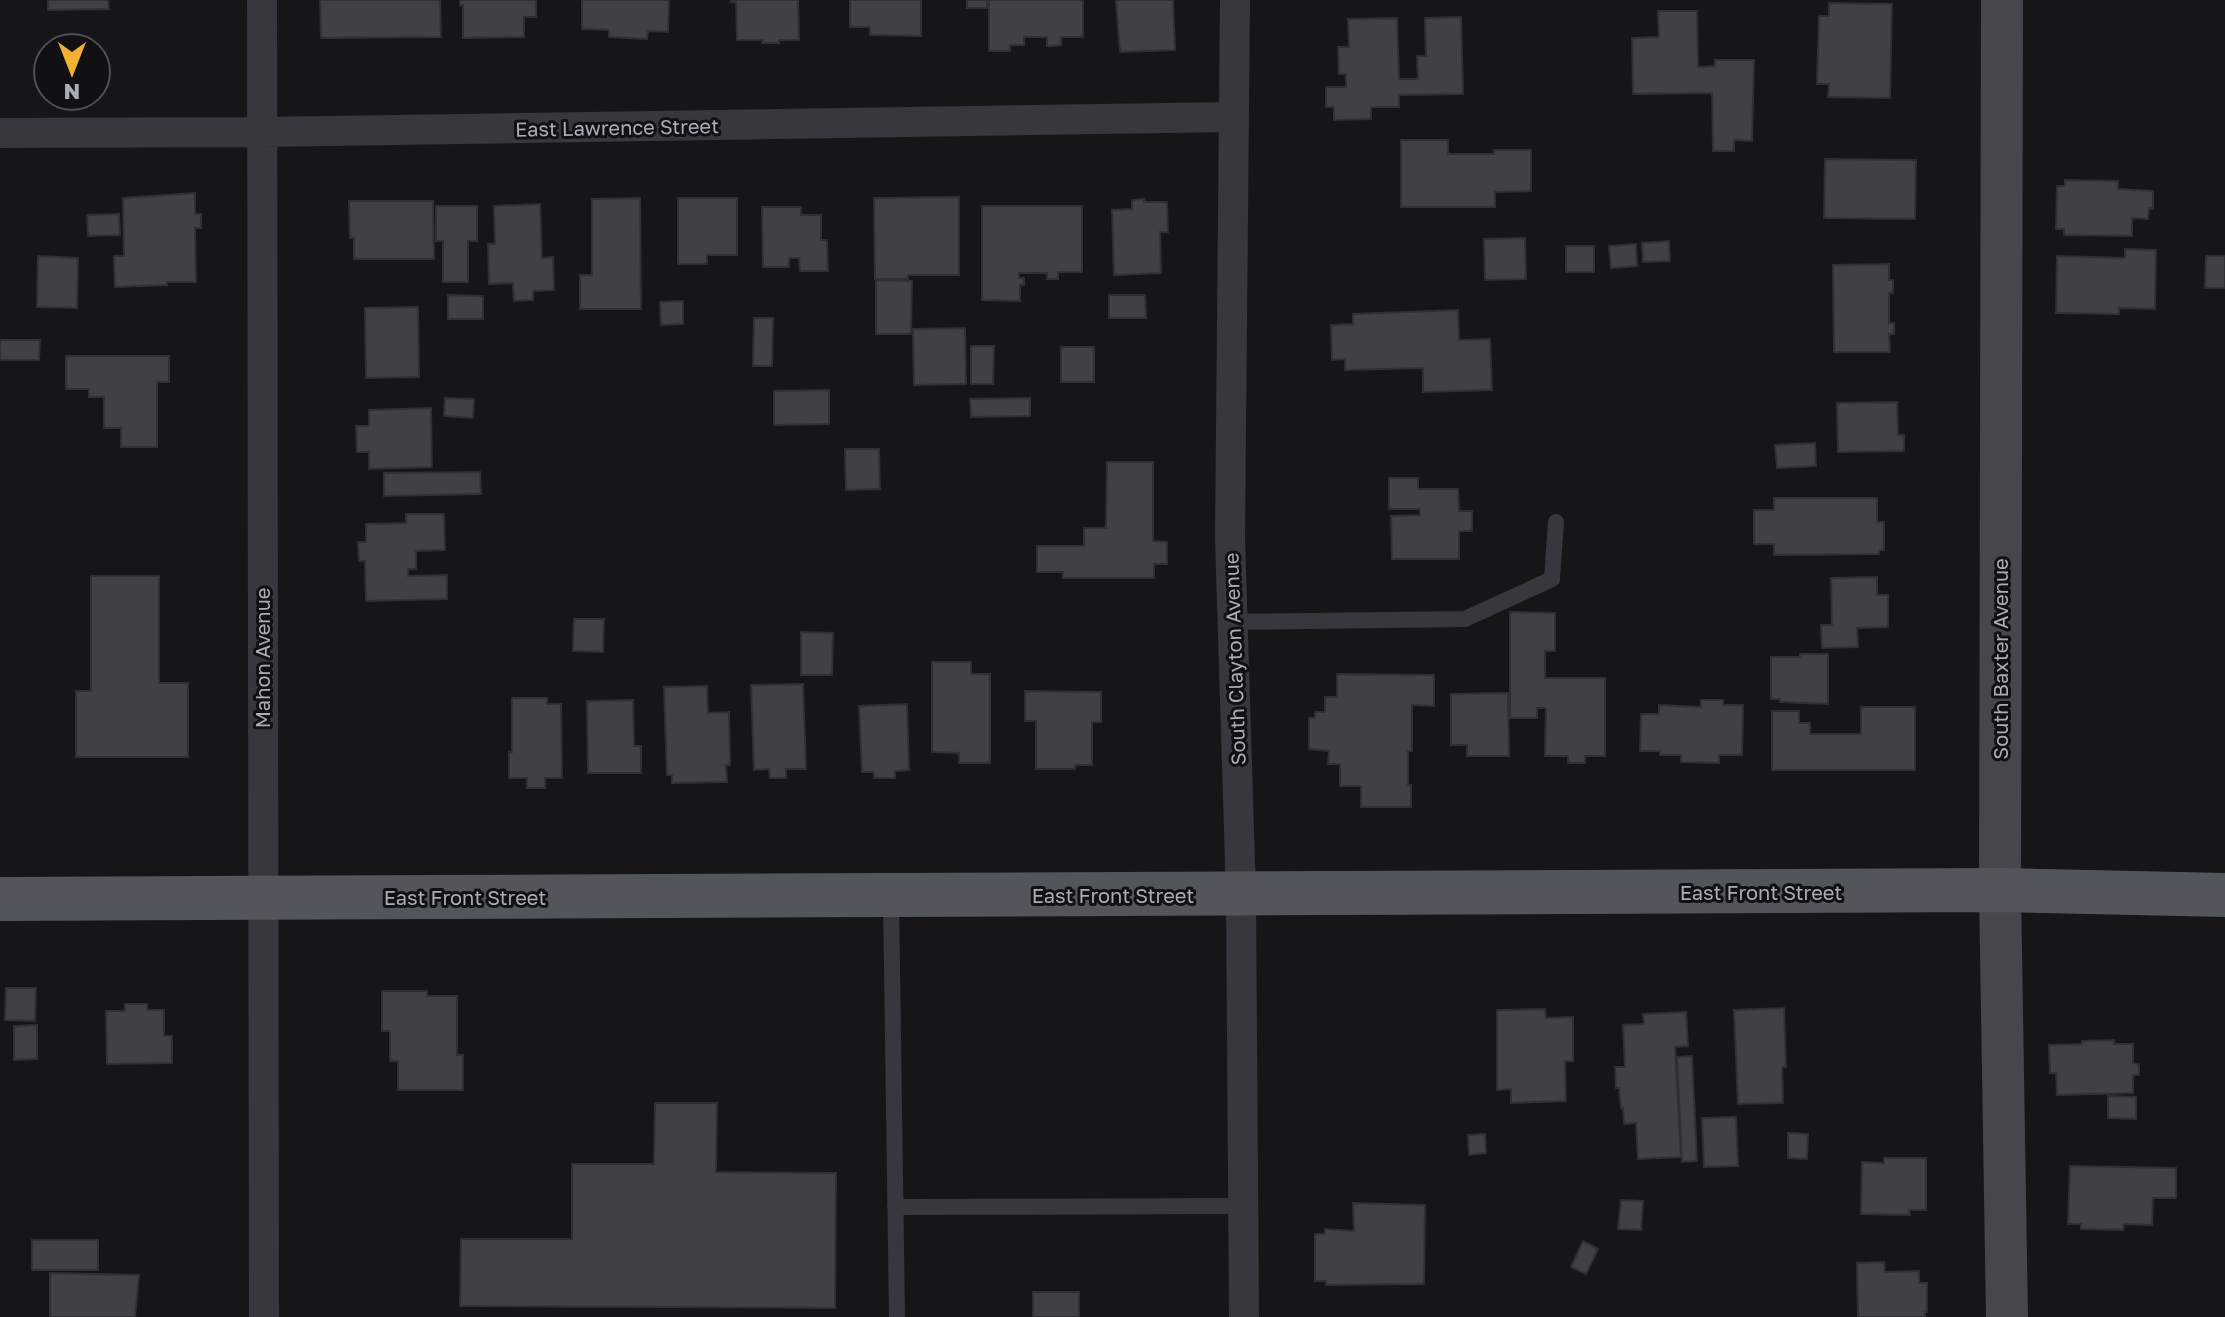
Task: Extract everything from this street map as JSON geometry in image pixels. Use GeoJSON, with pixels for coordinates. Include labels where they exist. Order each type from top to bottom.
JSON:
{"type":"FeatureCollection","features":[{"type":"Feature","properties":{"kind":"main road","name":"East Front Street"},"geometry":{"type":"LineString","coordinates":[[0,899],[2000,890],[2225,895]]}},
{"type":"Feature","properties":{"kind":"street","name":"Mahon Avenue"},"geometry":{"type":"LineString","coordinates":[[262,0],[264,1317]]}},
{"type":"Feature","properties":{"kind":"street","name":"South Clayton Avenue"},"geometry":{"type":"LineString","coordinates":[[1235,0],[1230,522],[1241,895],[1244,1317]]}},
{"type":"Feature","properties":{"kind":"street","name":"South Baxter Avenue"},"geometry":{"type":"LineString","coordinates":[[2002,0],[2000,890],[2007,1317]]}},
{"type":"Feature","properties":{"kind":"street","name":"East Lawrence Street"},"geometry":{"type":"LineString","coordinates":[[0,133],[1234,117]]}},
{"type":"Feature","properties":{"kind":"lane"},"geometry":{"type":"LineString","coordinates":[[1233,622],[1465,619],[1552,579],[1556,522]]}},
{"type":"Feature","properties":{"kind":"lane"},"geometry":{"type":"LineString","coordinates":[[891,895],[897,1317]]}},
{"type":"Feature","properties":{"kind":"lane"},"geometry":{"type":"LineString","coordinates":[[895,1207],[1243,1206]]}},
{"type":"Feature","properties":{"kind":"building"},"geometry":{"type":"Polygon","coordinates":[[[48,0],[108,0],[109,9],[48,10],[48,0]]]}},
{"type":"Feature","properties":{"kind":"building"},"geometry":{"type":"Polygon","coordinates":[[[320,0],[440,0],[441,37],[321,38],[320,0]]]}},
{"type":"Feature","properties":{"kind":"building"},"geometry":{"type":"Polygon","coordinates":[[[460,0],[536,0],[536,17],[524,17],[524,37],[463,38],[463,5],[460,5],[460,0]]]}},
{"type":"Feature","properties":{"kind":"building"},"geometry":{"type":"Polygon","coordinates":[[[582,0],[669,0],[668,32],[648,31],[647,39],[609,37],[609,30],[582,29],[582,0]]]}},
{"type":"Feature","properties":{"kind":"building"},"geometry":{"type":"Polygon","coordinates":[[[731,0],[798,0],[799,40],[762,43],[762,40],[737,40],[736,2],[731,0]]]}},
{"type":"Feature","properties":{"kind":"building"},"geometry":{"type":"Polygon","coordinates":[[[850,0],[921,0],[921,36],[870,35],[870,27],[850,27],[850,0]]]}},
{"type":"Feature","properties":{"kind":"building"},"geometry":{"type":"Polygon","coordinates":[[[967,0],[987,0],[987,8],[967,8],[967,0]]]}},
{"type":"Feature","properties":{"kind":"building"},"geometry":{"type":"Polygon","coordinates":[[[989,0],[1083,0],[1083,37],[1061,37],[1061,45],[1047,46],[1047,37],[1024,37],[1024,45],[1010,45],[1010,51],[989,51],[989,0]]]}},
{"type":"Feature","properties":{"kind":"building"},"geometry":{"type":"Polygon","coordinates":[[[1116,0],[1173,0],[1175,50],[1120,52],[1116,0]]]}},
{"type":"Feature","properties":{"kind":"building"},"geometry":{"type":"Polygon","coordinates":[[[1829,3],[1892,4],[1890,98],[1828,97],[1829,84],[1817,84],[1819,16],[1829,16],[1829,3]]]}},
{"type":"Feature","properties":{"kind":"building"},"geometry":{"type":"Polygon","coordinates":[[[1658,11],[1697,11],[1698,67],[1715,66],[1715,60],[1754,60],[1752,141],[1734,140],[1734,151],[1713,151],[1712,93],[1633,94],[1632,38],[1659,37],[1658,11]]]}},
{"type":"Feature","properties":{"kind":"building"},"geometry":{"type":"Polygon","coordinates":[[[1461,17],[1463,94],[1399,95],[1399,107],[1371,107],[1371,119],[1334,120],[1334,107],[1326,107],[1326,87],[1346,87],[1346,74],[1339,74],[1338,47],[1349,47],[1348,19],[1397,18],[1399,79],[1418,79],[1417,56],[1426,56],[1425,18],[1461,17]]]}},
{"type":"Feature","properties":{"kind":"building"},"geometry":{"type":"Polygon","coordinates":[[[1401,140],[1448,140],[1448,154],[1531,150],[1531,191],[1495,192],[1495,207],[1401,207],[1401,140]]]}},
{"type":"Feature","properties":{"kind":"building"},"geometry":{"type":"Polygon","coordinates":[[[1825,159],[1916,160],[1915,219],[1824,218],[1825,159]]]}},
{"type":"Feature","properties":{"kind":"building"},"geometry":{"type":"Polygon","coordinates":[[[2065,180],[2118,181],[2118,189],[2153,191],[2153,209],[2149,208],[2148,219],[2132,218],[2132,236],[2064,235],[2064,229],[2056,229],[2057,186],[2065,186],[2065,180]]]}},
{"type":"Feature","properties":{"kind":"building"},"geometry":{"type":"Polygon","coordinates":[[[195,193],[195,214],[201,214],[201,228],[195,228],[196,282],[115,287],[114,256],[124,256],[123,198],[195,193]]]}},
{"type":"Feature","properties":{"kind":"building"},"geometry":{"type":"Polygon","coordinates":[[[959,197],[959,275],[908,275],[908,279],[875,279],[874,198],[959,197]]]}},
{"type":"Feature","properties":{"kind":"building"},"geometry":{"type":"Polygon","coordinates":[[[640,198],[641,309],[580,309],[580,275],[592,275],[592,199],[640,198]]]}},
{"type":"Feature","properties":{"kind":"building"},"geometry":{"type":"Polygon","coordinates":[[[678,198],[737,198],[737,255],[707,255],[707,264],[678,264],[678,198]]]}},
{"type":"Feature","properties":{"kind":"building"},"geometry":{"type":"Polygon","coordinates":[[[1144,199],[1144,202],[1167,202],[1168,232],[1160,232],[1161,273],[1114,275],[1112,210],[1132,209],[1132,200],[1144,199]]]}},
{"type":"Feature","properties":{"kind":"building"},"geometry":{"type":"Polygon","coordinates":[[[349,201],[433,201],[434,259],[354,259],[349,201]]]}},
{"type":"Feature","properties":{"kind":"building"},"geometry":{"type":"Polygon","coordinates":[[[540,204],[542,258],[553,257],[554,290],[533,291],[533,300],[514,301],[513,283],[489,284],[488,244],[495,244],[494,206],[540,204]]]}},
{"type":"Feature","properties":{"kind":"building"},"geometry":{"type":"Polygon","coordinates":[[[436,206],[477,206],[477,241],[468,241],[468,282],[443,282],[443,241],[436,241],[436,206]]]}},
{"type":"Feature","properties":{"kind":"building"},"geometry":{"type":"Polygon","coordinates":[[[982,206],[1082,206],[1082,272],[1058,272],[1058,279],[1047,279],[1047,273],[1019,273],[1019,278],[1024,278],[1024,285],[1020,285],[1020,301],[982,300],[982,206]]]}},
{"type":"Feature","properties":{"kind":"building"},"geometry":{"type":"Polygon","coordinates":[[[762,207],[801,207],[801,215],[821,215],[821,240],[827,240],[828,271],[800,271],[799,258],[789,258],[789,267],[763,267],[762,207]]]}},
{"type":"Feature","properties":{"kind":"building"},"geometry":{"type":"Polygon","coordinates":[[[119,214],[120,235],[88,236],[87,215],[119,214]]]}},
{"type":"Feature","properties":{"kind":"building"},"geometry":{"type":"Polygon","coordinates":[[[1525,238],[1526,279],[1485,280],[1484,239],[1525,238]]]}},
{"type":"Feature","properties":{"kind":"building"},"geometry":{"type":"Polygon","coordinates":[[[1669,241],[1670,261],[1643,262],[1642,243],[1669,241]]]}},
{"type":"Feature","properties":{"kind":"building"},"geometry":{"type":"Polygon","coordinates":[[[1636,244],[1637,266],[1611,268],[1609,246],[1636,244]]]}},
{"type":"Feature","properties":{"kind":"building"},"geometry":{"type":"Polygon","coordinates":[[[1566,246],[1594,246],[1594,272],[1566,272],[1566,246]]]}},
{"type":"Feature","properties":{"kind":"building"},"geometry":{"type":"Polygon","coordinates":[[[2125,249],[2156,250],[2155,309],[2119,308],[2119,314],[2056,313],[2057,256],[2125,258],[2125,249]]]}},
{"type":"Feature","properties":{"kind":"building"},"geometry":{"type":"Polygon","coordinates":[[[38,256],[78,258],[77,308],[37,307],[38,256]]]}},
{"type":"Feature","properties":{"kind":"building"},"geometry":{"type":"Polygon","coordinates":[[[2206,256],[2225,256],[2225,288],[2205,288],[2206,256]]]}},
{"type":"Feature","properties":{"kind":"building"},"geometry":{"type":"Polygon","coordinates":[[[1889,264],[1893,293],[1889,293],[1889,323],[1894,323],[1894,334],[1889,334],[1890,352],[1834,352],[1833,265],[1889,264]]]}},
{"type":"Feature","properties":{"kind":"building"},"geometry":{"type":"Polygon","coordinates":[[[876,280],[912,281],[911,334],[876,334],[876,280]]]}},
{"type":"Feature","properties":{"kind":"building"},"geometry":{"type":"Polygon","coordinates":[[[448,295],[483,296],[483,319],[448,319],[448,295]]]}},
{"type":"Feature","properties":{"kind":"building"},"geometry":{"type":"Polygon","coordinates":[[[1109,295],[1145,295],[1146,318],[1109,318],[1109,295]]]}},
{"type":"Feature","properties":{"kind":"building"},"geometry":{"type":"Polygon","coordinates":[[[683,301],[683,324],[661,325],[660,302],[683,301]]]}},
{"type":"Feature","properties":{"kind":"building"},"geometry":{"type":"Polygon","coordinates":[[[418,307],[419,377],[366,378],[365,308],[418,307]]]}},
{"type":"Feature","properties":{"kind":"building"},"geometry":{"type":"Polygon","coordinates":[[[1458,310],[1459,340],[1490,339],[1492,390],[1423,392],[1423,368],[1345,370],[1345,359],[1332,360],[1331,325],[1353,324],[1353,314],[1458,310]]]}},
{"type":"Feature","properties":{"kind":"building"},"geometry":{"type":"Polygon","coordinates":[[[754,318],[773,318],[772,366],[753,366],[754,318]]]}},
{"type":"Feature","properties":{"kind":"building"},"geometry":{"type":"Polygon","coordinates":[[[965,328],[966,384],[914,385],[913,329],[965,328]]]}},
{"type":"Feature","properties":{"kind":"building"},"geometry":{"type":"Polygon","coordinates":[[[0,340],[40,340],[39,360],[0,360],[0,340]]]}},
{"type":"Feature","properties":{"kind":"building"},"geometry":{"type":"Polygon","coordinates":[[[971,346],[994,346],[993,384],[971,384],[971,346]]]}},
{"type":"Feature","properties":{"kind":"building"},"geometry":{"type":"Polygon","coordinates":[[[1061,347],[1094,347],[1094,382],[1061,382],[1061,347]]]}},
{"type":"Feature","properties":{"kind":"building"},"geometry":{"type":"Polygon","coordinates":[[[66,356],[169,356],[169,382],[157,382],[157,447],[121,447],[121,428],[104,428],[104,397],[89,397],[89,389],[66,389],[66,356]]]}},
{"type":"Feature","properties":{"kind":"building"},"geometry":{"type":"Polygon","coordinates":[[[829,390],[829,424],[774,425],[774,391],[829,390]]]}},
{"type":"Feature","properties":{"kind":"building"},"geometry":{"type":"Polygon","coordinates":[[[445,398],[474,399],[473,418],[444,416],[445,398]]]}},
{"type":"Feature","properties":{"kind":"building"},"geometry":{"type":"Polygon","coordinates":[[[1030,398],[1030,416],[971,417],[970,399],[1030,398]]]}},
{"type":"Feature","properties":{"kind":"building"},"geometry":{"type":"Polygon","coordinates":[[[1897,402],[1898,435],[1904,435],[1904,451],[1838,452],[1837,403],[1897,402]]]}},
{"type":"Feature","properties":{"kind":"building"},"geometry":{"type":"Polygon","coordinates":[[[431,408],[432,467],[369,469],[369,452],[357,452],[356,426],[369,426],[369,410],[431,408]]]}},
{"type":"Feature","properties":{"kind":"building"},"geometry":{"type":"Polygon","coordinates":[[[1815,443],[1816,466],[1777,468],[1775,445],[1815,443]]]}},
{"type":"Feature","properties":{"kind":"building"},"geometry":{"type":"Polygon","coordinates":[[[845,449],[879,449],[880,489],[846,490],[845,449]]]}},
{"type":"Feature","properties":{"kind":"building"},"geometry":{"type":"Polygon","coordinates":[[[1107,462],[1153,462],[1153,541],[1167,542],[1167,564],[1154,564],[1154,578],[1063,578],[1063,572],[1037,572],[1037,546],[1084,546],[1084,528],[1106,528],[1107,462]]]}},
{"type":"Feature","properties":{"kind":"building"},"geometry":{"type":"Polygon","coordinates":[[[480,472],[481,494],[384,496],[384,473],[480,472]]]}},
{"type":"Feature","properties":{"kind":"building"},"geometry":{"type":"Polygon","coordinates":[[[1389,478],[1418,478],[1418,489],[1458,489],[1459,511],[1472,511],[1472,531],[1459,531],[1459,559],[1392,559],[1391,516],[1420,515],[1420,509],[1389,509],[1389,478]]]}},
{"type":"Feature","properties":{"kind":"building"},"geometry":{"type":"Polygon","coordinates":[[[1774,498],[1877,498],[1877,522],[1884,522],[1884,550],[1879,550],[1879,554],[1774,555],[1774,544],[1754,544],[1754,510],[1774,510],[1774,498]]]}},
{"type":"Feature","properties":{"kind":"building"},"geometry":{"type":"Polygon","coordinates":[[[406,514],[444,514],[445,550],[416,551],[416,569],[408,569],[408,576],[447,575],[447,599],[366,601],[365,561],[359,561],[358,542],[366,542],[366,524],[406,523],[406,514]]]}},
{"type":"Feature","properties":{"kind":"building"},"geometry":{"type":"Polygon","coordinates":[[[91,576],[159,576],[159,683],[188,683],[188,757],[76,757],[76,691],[91,691],[91,576]]]}},
{"type":"Feature","properties":{"kind":"building"},"geometry":{"type":"Polygon","coordinates":[[[1877,577],[1877,595],[1888,595],[1888,627],[1857,628],[1858,647],[1822,648],[1821,625],[1832,625],[1831,578],[1877,577]]]}},
{"type":"Feature","properties":{"kind":"building"},"geometry":{"type":"Polygon","coordinates":[[[1510,612],[1555,613],[1555,651],[1545,651],[1545,678],[1605,678],[1605,756],[1585,756],[1585,763],[1568,763],[1568,756],[1545,756],[1546,708],[1537,708],[1537,718],[1510,718],[1510,612]]]}},
{"type":"Feature","properties":{"kind":"building"},"geometry":{"type":"Polygon","coordinates":[[[574,619],[604,619],[603,652],[573,651],[574,619]]]}},
{"type":"Feature","properties":{"kind":"building"},"geometry":{"type":"Polygon","coordinates":[[[801,632],[833,633],[832,675],[801,675],[801,632]]]}},
{"type":"Feature","properties":{"kind":"building"},"geometry":{"type":"Polygon","coordinates":[[[1800,654],[1828,654],[1828,704],[1771,699],[1771,657],[1800,657],[1800,654]]]}},
{"type":"Feature","properties":{"kind":"building"},"geometry":{"type":"Polygon","coordinates":[[[932,662],[971,662],[971,674],[990,674],[990,763],[959,763],[959,753],[932,752],[932,662]]]}},
{"type":"Feature","properties":{"kind":"building"},"geometry":{"type":"Polygon","coordinates":[[[1337,674],[1434,675],[1434,706],[1412,705],[1412,751],[1408,751],[1411,807],[1361,807],[1361,786],[1340,786],[1340,764],[1328,764],[1329,751],[1309,749],[1309,718],[1315,718],[1315,712],[1325,712],[1325,697],[1337,697],[1337,674]]]}},
{"type":"Feature","properties":{"kind":"building"},"geometry":{"type":"Polygon","coordinates":[[[803,684],[806,769],[786,769],[786,778],[770,778],[769,769],[754,770],[751,685],[803,684]]]}},
{"type":"Feature","properties":{"kind":"building"},"geometry":{"type":"Polygon","coordinates":[[[707,686],[708,713],[729,712],[730,765],[726,765],[727,782],[672,783],[672,775],[667,775],[664,687],[707,686]]]}},
{"type":"Feature","properties":{"kind":"building"},"geometry":{"type":"Polygon","coordinates":[[[1025,691],[1101,692],[1101,722],[1092,722],[1092,765],[1075,765],[1075,769],[1036,769],[1036,721],[1025,721],[1025,691]]]}},
{"type":"Feature","properties":{"kind":"building"},"geometry":{"type":"Polygon","coordinates":[[[1508,693],[1509,756],[1467,756],[1467,745],[1451,745],[1451,694],[1508,693]]]}},
{"type":"Feature","properties":{"kind":"building"},"geometry":{"type":"Polygon","coordinates":[[[512,698],[547,698],[547,704],[561,704],[562,778],[545,778],[545,788],[527,788],[527,778],[509,778],[512,698]]]}},
{"type":"Feature","properties":{"kind":"building"},"geometry":{"type":"Polygon","coordinates":[[[633,700],[634,746],[641,746],[641,773],[588,773],[587,701],[633,700]]]}},
{"type":"Feature","properties":{"kind":"building"},"geometry":{"type":"Polygon","coordinates":[[[1701,700],[1723,700],[1723,705],[1743,705],[1742,755],[1719,755],[1719,763],[1681,762],[1681,755],[1640,751],[1641,714],[1659,714],[1659,705],[1701,707],[1701,700]]]}},
{"type":"Feature","properties":{"kind":"building"},"geometry":{"type":"Polygon","coordinates":[[[907,704],[909,770],[895,771],[895,778],[874,778],[874,772],[862,772],[859,706],[907,704]]]}},
{"type":"Feature","properties":{"kind":"building"},"geometry":{"type":"Polygon","coordinates":[[[1861,707],[1915,707],[1915,770],[1772,770],[1772,711],[1799,711],[1799,723],[1810,723],[1810,734],[1861,734],[1861,707]]]}},
{"type":"Feature","properties":{"kind":"building"},"geometry":{"type":"Polygon","coordinates":[[[6,988],[36,988],[35,1021],[5,1020],[6,988]]]}},
{"type":"Feature","properties":{"kind":"building"},"geometry":{"type":"Polygon","coordinates":[[[382,991],[427,991],[427,996],[457,996],[457,1055],[463,1055],[463,1090],[398,1090],[398,1061],[390,1061],[390,1031],[382,1031],[382,991]]]}},
{"type":"Feature","properties":{"kind":"building"},"geometry":{"type":"Polygon","coordinates":[[[125,1004],[147,1004],[147,1010],[164,1010],[164,1036],[172,1036],[172,1063],[107,1064],[106,1011],[125,1011],[125,1004]]]}},
{"type":"Feature","properties":{"kind":"building"},"geometry":{"type":"Polygon","coordinates":[[[1784,1008],[1786,1067],[1782,1067],[1783,1103],[1738,1104],[1734,1010],[1784,1008]]]}},
{"type":"Feature","properties":{"kind":"building"},"geometry":{"type":"Polygon","coordinates":[[[1545,1009],[1546,1018],[1573,1017],[1573,1061],[1565,1061],[1566,1101],[1511,1103],[1511,1089],[1497,1090],[1497,1010],[1545,1009]]]}},
{"type":"Feature","properties":{"kind":"building"},"geometry":{"type":"Polygon","coordinates":[[[1686,1012],[1688,1046],[1675,1047],[1681,1157],[1638,1159],[1636,1123],[1624,1124],[1619,1088],[1616,1088],[1615,1067],[1625,1067],[1623,1025],[1644,1024],[1643,1014],[1686,1012]]]}},
{"type":"Feature","properties":{"kind":"building"},"geometry":{"type":"Polygon","coordinates":[[[37,1025],[37,1059],[14,1060],[14,1026],[37,1025]]]}},
{"type":"Feature","properties":{"kind":"building"},"geometry":{"type":"Polygon","coordinates":[[[2114,1040],[2114,1044],[2133,1044],[2133,1063],[2139,1064],[2139,1075],[2133,1075],[2133,1093],[2057,1095],[2056,1073],[2050,1073],[2049,1045],[2114,1040]]]}},
{"type":"Feature","properties":{"kind":"building"},"geometry":{"type":"Polygon","coordinates":[[[1692,1056],[1697,1161],[1682,1162],[1677,1057],[1692,1056]]]}},
{"type":"Feature","properties":{"kind":"building"},"geometry":{"type":"Polygon","coordinates":[[[2108,1096],[2136,1097],[2136,1119],[2108,1118],[2108,1096]]]}},
{"type":"Feature","properties":{"kind":"building"},"geometry":{"type":"Polygon","coordinates":[[[655,1103],[717,1103],[716,1172],[836,1173],[835,1308],[460,1306],[461,1239],[572,1239],[572,1164],[654,1164],[655,1103]]]}},
{"type":"Feature","properties":{"kind":"building"},"geometry":{"type":"Polygon","coordinates":[[[1736,1117],[1738,1166],[1704,1167],[1702,1118],[1736,1117]]]}},
{"type":"Feature","properties":{"kind":"building"},"geometry":{"type":"Polygon","coordinates":[[[1788,1133],[1808,1134],[1807,1159],[1788,1158],[1788,1133]]]}},
{"type":"Feature","properties":{"kind":"building"},"geometry":{"type":"Polygon","coordinates":[[[1485,1134],[1486,1153],[1469,1155],[1468,1135],[1485,1134]]]}},
{"type":"Feature","properties":{"kind":"building"},"geometry":{"type":"Polygon","coordinates":[[[1884,1158],[1926,1158],[1926,1210],[1909,1210],[1910,1215],[1861,1214],[1862,1162],[1884,1163],[1884,1158]]]}},
{"type":"Feature","properties":{"kind":"building"},"geometry":{"type":"Polygon","coordinates":[[[2070,1166],[2176,1168],[2176,1198],[2153,1198],[2152,1225],[2124,1224],[2123,1230],[2081,1229],[2081,1224],[2068,1224],[2070,1166]]]}},
{"type":"Feature","properties":{"kind":"building"},"geometry":{"type":"Polygon","coordinates":[[[1621,1200],[1643,1201],[1641,1230],[1618,1229],[1621,1200]]]}},
{"type":"Feature","properties":{"kind":"building"},"geometry":{"type":"Polygon","coordinates":[[[1353,1203],[1425,1205],[1424,1284],[1326,1285],[1326,1281],[1315,1281],[1315,1234],[1325,1234],[1325,1229],[1354,1231],[1353,1203]]]}},
{"type":"Feature","properties":{"kind":"building"},"geometry":{"type":"Polygon","coordinates":[[[32,1240],[98,1240],[98,1270],[32,1270],[32,1240]]]}},
{"type":"Feature","properties":{"kind":"building"},"geometry":{"type":"Polygon","coordinates":[[[1583,1241],[1598,1249],[1586,1274],[1571,1267],[1583,1241]]]}},
{"type":"Feature","properties":{"kind":"building"},"geometry":{"type":"Polygon","coordinates":[[[1884,1262],[1885,1272],[1919,1271],[1919,1283],[1927,1283],[1925,1317],[1858,1317],[1857,1263],[1884,1262]]]}},
{"type":"Feature","properties":{"kind":"building"},"geometry":{"type":"Polygon","coordinates":[[[50,1273],[139,1275],[135,1317],[50,1317],[50,1273]]]}},
{"type":"Feature","properties":{"kind":"building"},"geometry":{"type":"Polygon","coordinates":[[[1033,1292],[1079,1292],[1079,1317],[1033,1317],[1033,1292]]]}}]}
